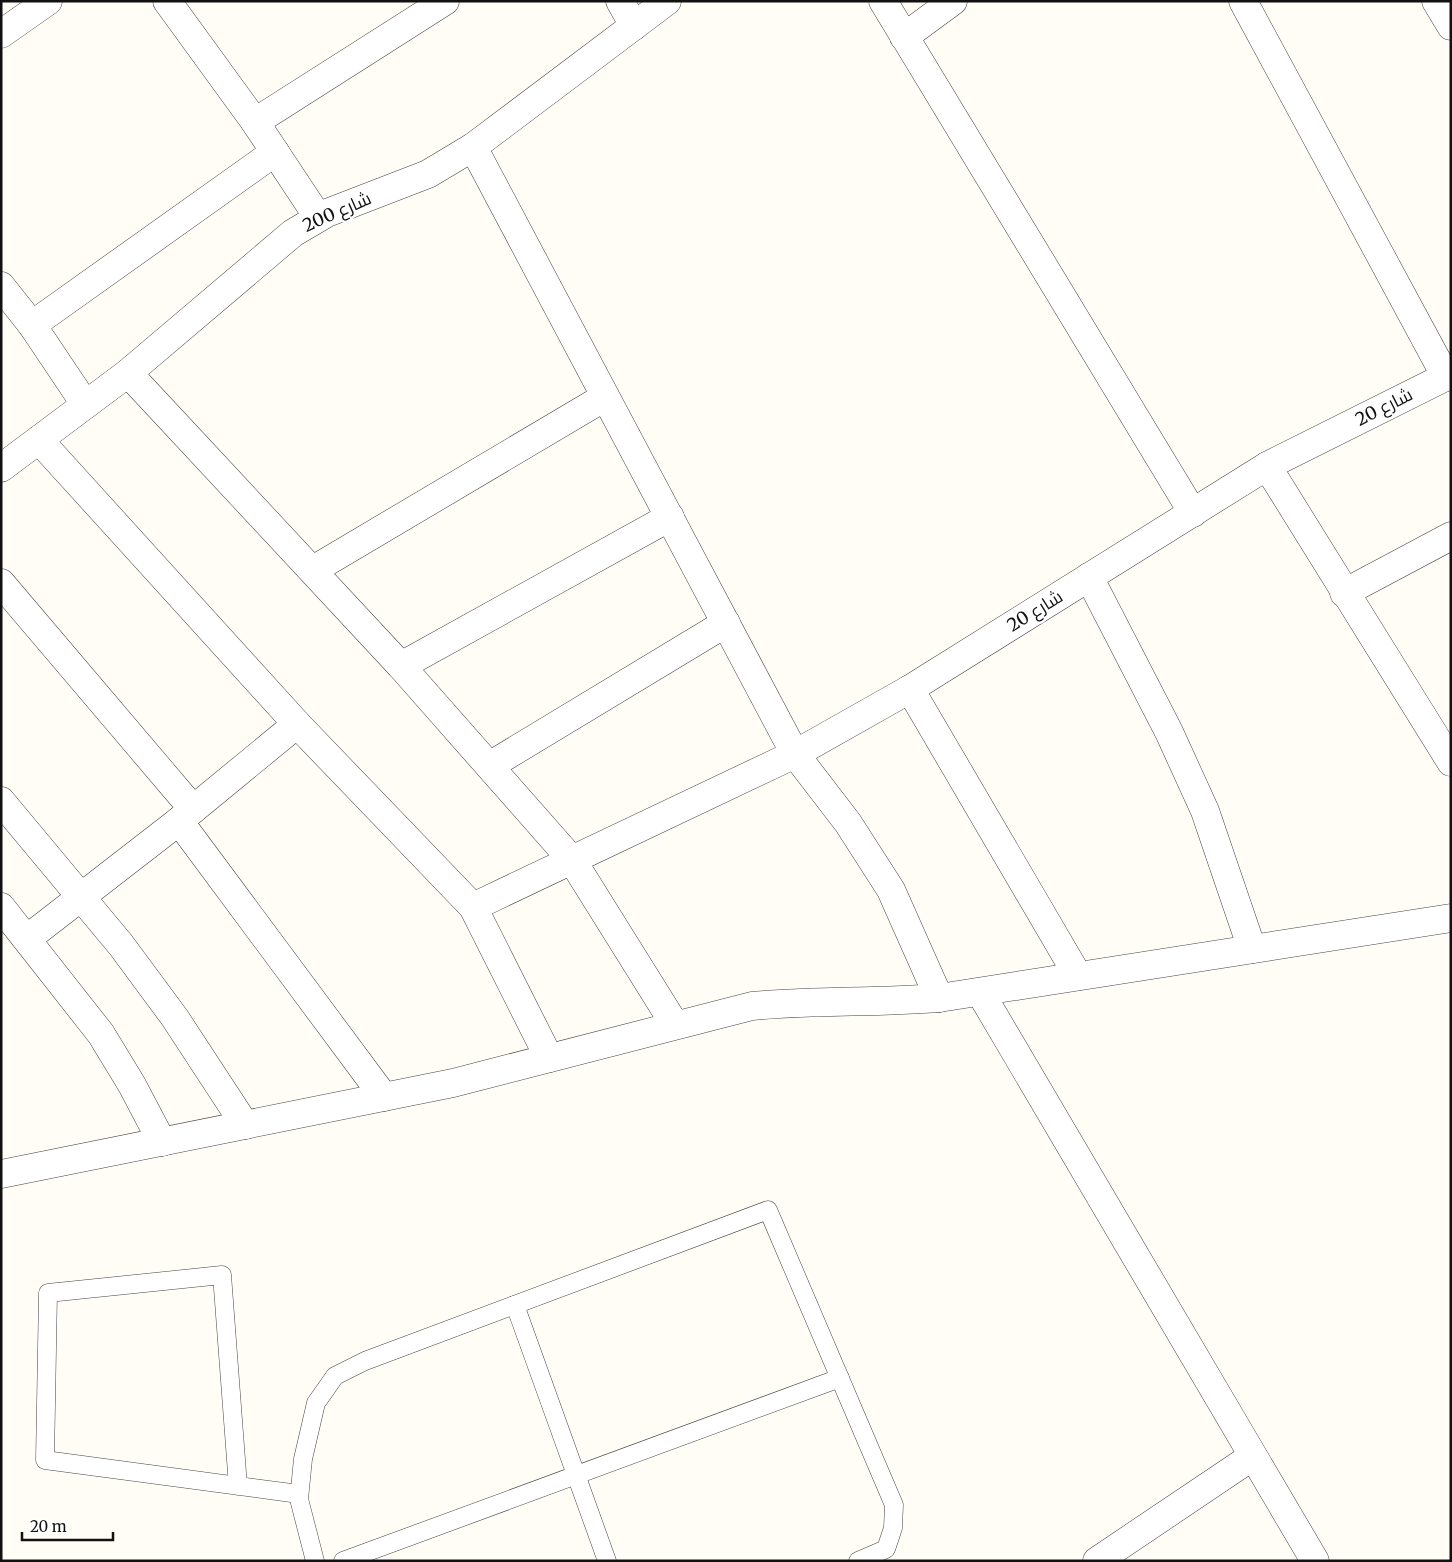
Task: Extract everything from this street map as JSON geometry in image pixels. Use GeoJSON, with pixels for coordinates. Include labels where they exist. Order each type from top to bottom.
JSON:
{"type":"FeatureCollection","features":[{"type":"Feature","properties":{"kind":"street"},"geometry":{"type":"LineString","coordinates":[[1,34],[48,1]]}},
{"type":"Feature","properties":{"kind":"street"},"geometry":{"type":"LineString","coordinates":[[255,122],[445,1]]}},
{"type":"Feature","properties":{"kind":"street"},"geometry":{"type":"LineString","coordinates":[[620,1],[634,26]]}},
{"type":"Feature","properties":{"kind":"street","name":"شارع 200"},"geometry":{"type":"LineString","coordinates":[[1,468],[128,373],[293,233],[318,218],[428,174],[473,147],[667,1]]}},
{"type":"Feature","properties":{"kind":"street"},"geometry":{"type":"LineString","coordinates":[[883,1],[1193,513]]}},
{"type":"Feature","properties":{"kind":"street"},"geometry":{"type":"LineString","coordinates":[[904,37],[953,1]]}},
{"type":"Feature","properties":{"kind":"street"},"geometry":{"type":"LineString","coordinates":[[1243,1],[1448,376]]}},
{"type":"Feature","properties":{"kind":"street"},"geometry":{"type":"LineString","coordinates":[[1436,1],[1451,26]]}},
{"type":"Feature","properties":{"kind":"street"},"geometry":{"type":"LineString","coordinates":[[170,2],[255,122],[318,218]]}},
{"type":"Feature","properties":{"kind":"street"},"geometry":{"type":"LineString","coordinates":[[473,147],[795,754],[848,823],[892,890],[939,998]]}},
{"type":"Feature","properties":{"kind":"street"},"geometry":{"type":"LineString","coordinates":[[32,325],[275,152]]}},
{"type":"Feature","properties":{"kind":"street"},"geometry":{"type":"LineString","coordinates":[[1,286],[32,325],[85,404]]}},
{"type":"Feature","properties":{"kind":"street"},"geometry":{"type":"LineString","coordinates":[[128,373],[401,666],[491,765],[572,860],[675,1025]]}},
{"type":"Feature","properties":{"kind":"street","name":"شارع 20"},"geometry":{"type":"LineString","coordinates":[[474,907],[795,754],[910,689],[1267,466],[1448,376]]}},
{"type":"Feature","properties":{"kind":"street"},"geometry":{"type":"LineString","coordinates":[[313,570],[604,397]]}},
{"type":"Feature","properties":{"kind":"street"},"geometry":{"type":"LineString","coordinates":[[38,440],[297,724],[474,907],[548,1058]]}},
{"type":"Feature","properties":{"kind":"street"},"geometry":{"type":"LineString","coordinates":[[1267,466],[1344,593],[1451,762]]}},
{"type":"Feature","properties":{"kind":"street"},"geometry":{"type":"LineString","coordinates":[[401,666],[670,517]]}},
{"type":"Feature","properties":{"kind":"street"},"geometry":{"type":"LineString","coordinates":[[1344,593],[1451,536]]}},
{"type":"Feature","properties":{"kind":"street"},"geometry":{"type":"LineString","coordinates":[[1089,577],[1169,732],[1202,802],[1252,949]]}},
{"type":"Feature","properties":{"kind":"street"},"geometry":{"type":"LineString","coordinates":[[1,583],[186,815],[384,1097]]}},
{"type":"Feature","properties":{"kind":"street"},"geometry":{"type":"LineString","coordinates":[[491,765],[726,623]]}},
{"type":"Feature","properties":{"kind":"street"},"geometry":{"type":"LineString","coordinates":[[910,689],[1078,976]]}},
{"type":"Feature","properties":{"kind":"street"},"geometry":{"type":"LineString","coordinates":[[28,938],[186,815],[297,724]]}},
{"type":"Feature","properties":{"kind":"street"},"geometry":{"type":"LineString","coordinates":[[1,800],[121,944],[175,1018],[245,1125]]}},
{"type":"Feature","properties":{"kind":"street"},"geometry":{"type":"LineString","coordinates":[[1,907],[28,938],[101,1034],[132,1085],[162,1142]]}},
{"type":"Feature","properties":{"kind":"street"},"geometry":{"type":"LineString","coordinates":[[1,1174],[453,1083],[752,1006],[798,1002],[888,1002],[939,998],[1451,918]]}},
{"type":"Feature","properties":{"kind":"street"},"geometry":{"type":"LineString","coordinates":[[980,992],[1315,1561]]}},
{"type":"Feature","properties":{"kind":"street"},"geometry":{"type":"LineString","coordinates":[[1097,1561],[1254,1456]]}},
{"type":"Feature","properties":{"kind":"lane"},"geometry":{"type":"LineString","coordinates":[[315,1561],[299,1494],[303,1460],[316,1403],[335,1376],[365,1361],[768,1210],[894,1505],[893,1528],[886,1549],[858,1561]]}},
{"type":"Feature","properties":{"kind":"lane"},"geometry":{"type":"LineString","coordinates":[[238,1486],[222,1274],[48,1293],[45,1460],[238,1486],[299,1494]]}},
{"type":"Feature","properties":{"kind":"lane"},"geometry":{"type":"LineString","coordinates":[[515,1305],[607,1561]]}},
{"type":"Feature","properties":{"kind":"lane"},"geometry":{"type":"LineString","coordinates":[[344,1561],[840,1378]]}}]}
